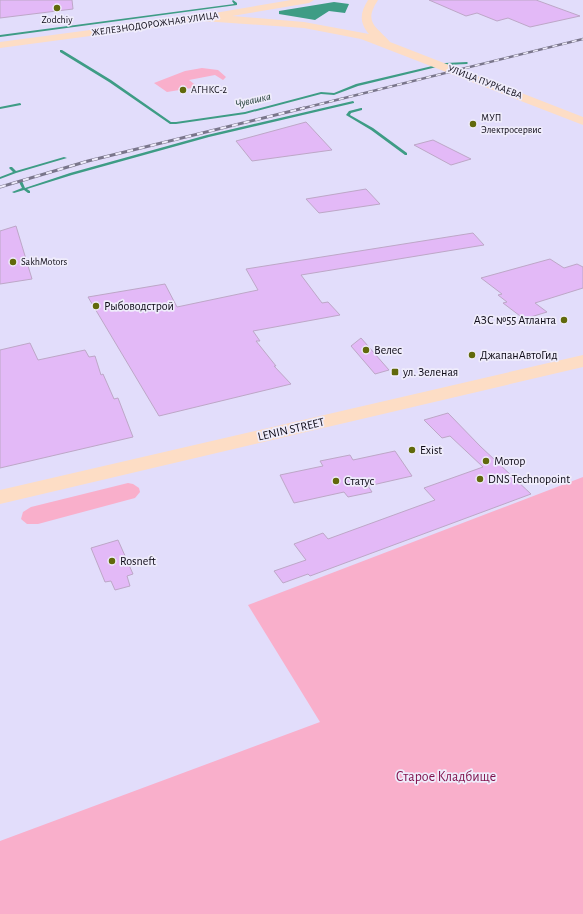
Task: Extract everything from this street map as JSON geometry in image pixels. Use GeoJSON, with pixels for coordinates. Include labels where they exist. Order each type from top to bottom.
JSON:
{"type":"FeatureCollection","features":[{"type":"Feature","properties":{"kind":"main road","name":"ЖЕЛЕЗНОДОРОЖНАЯ УЛИЦА"},"geometry":{"type":"LineString","coordinates":[[0,45],[203,18],[309,0]]}},
{"type":"Feature","properties":{"kind":"main road"},"geometry":{"type":"LineString","coordinates":[[374,0],[368,7],[365,16],[367,25],[375,35],[387,44]]}},
{"type":"Feature","properties":{"kind":"main road"},"geometry":{"type":"LineString","coordinates":[[203,18],[283,22],[332,29],[387,44]]}},
{"type":"Feature","properties":{"kind":"main road","name":"УЛИЦА ПУРКАЕВА"},"geometry":{"type":"LineString","coordinates":[[387,44],[583,121]]}},
{"type":"Feature","properties":{"kind":"main road","name":"LENIN STREET"},"geometry":{"type":"LineString","coordinates":[[0,497],[583,361]]}},
{"type":"Feature","properties":{"kind":"green space"},"geometry":{"type":"Polygon","coordinates":[[[202,68],[218,70],[226,77],[223,80],[215,75],[189,80],[198,87],[167,92],[154,83],[185,71],[202,68]]]}},
{"type":"Feature","properties":{"kind":"green space","name":"Старое Кладбище"},"geometry":{"type":"Polygon","coordinates":[[[583,477],[583,914],[0,914],[0,841],[320,722],[248,605],[583,477]]]}},
{"type":"Feature","properties":{"kind":"green space"},"geometry":{"type":"Polygon","coordinates":[[[128,483],[139,488],[140,492],[135,498],[38,524],[27,524],[21,519],[23,512],[31,507],[128,483]]]}},
{"type":"Feature","properties":{"kind":"shaded area"},"geometry":{"type":"Polygon","coordinates":[[[334,2],[349,4],[345,13],[329,11],[315,20],[279,14],[279,11],[334,2]]]}},
{"type":"Feature","properties":{"kind":"building"},"geometry":{"type":"Polygon","coordinates":[[[0,0],[72,0],[73,9],[0,18],[0,0]]]}},
{"type":"Feature","properties":{"kind":"building"},"geometry":{"type":"Polygon","coordinates":[[[429,0],[536,0],[580,16],[530,27],[508,18],[497,21],[477,13],[466,16],[429,0]]]}},
{"type":"Feature","properties":{"kind":"building"},"geometry":{"type":"Polygon","coordinates":[[[306,122],[332,150],[252,161],[236,141],[306,122]]]}},
{"type":"Feature","properties":{"kind":"building"},"geometry":{"type":"Polygon","coordinates":[[[433,140],[471,159],[451,165],[414,145],[433,140]]]}},
{"type":"Feature","properties":{"kind":"building"},"geometry":{"type":"Polygon","coordinates":[[[366,189],[380,204],[319,213],[306,199],[366,189]]]}},
{"type":"Feature","properties":{"kind":"building","name":"SakhMotors"},"geometry":{"type":"Polygon","coordinates":[[[16,226],[32,279],[0,284],[0,231],[16,226]]]}},
{"type":"Feature","properties":{"kind":"building"},"geometry":{"type":"Polygon","coordinates":[[[473,233],[484,245],[301,275],[322,303],[328,302],[340,315],[253,331],[260,341],[256,341],[276,366],[274,366],[291,384],[159,416],[88,297],[165,284],[177,307],[258,290],[246,269],[473,233]]]}},
{"type":"Feature","properties":{"kind":"building"},"geometry":{"type":"Polygon","coordinates":[[[550,259],[564,268],[577,264],[583,267],[583,288],[535,303],[547,312],[524,319],[503,303],[507,302],[498,295],[502,294],[481,278],[550,259]]]}},
{"type":"Feature","properties":{"kind":"building"},"geometry":{"type":"Polygon","coordinates":[[[361,338],[389,370],[375,374],[351,346],[361,338]]]}},
{"type":"Feature","properties":{"kind":"building"},"geometry":{"type":"Polygon","coordinates":[[[30,343],[38,360],[85,350],[89,357],[95,356],[101,375],[103,374],[114,399],[118,398],[133,437],[0,468],[0,350],[30,343]]]}},
{"type":"Feature","properties":{"kind":"building"},"geometry":{"type":"Polygon","coordinates":[[[448,413],[480,446],[531,494],[310,576],[308,574],[283,583],[274,571],[306,560],[294,544],[323,533],[328,539],[435,500],[424,488],[483,467],[450,436],[442,438],[424,420],[448,413]]]}},
{"type":"Feature","properties":{"kind":"building","name":"Статус"},"geometry":{"type":"Polygon","coordinates":[[[395,451],[412,476],[368,486],[372,492],[348,497],[344,492],[294,503],[280,475],[323,466],[320,461],[350,455],[353,460],[395,451]]]}},
{"type":"Feature","properties":{"kind":"building","name":"Rosneft"},"geometry":{"type":"Polygon","coordinates":[[[118,540],[133,574],[127,576],[130,586],[115,590],[111,581],[105,582],[91,548],[118,540]]]}},
{"type":"Feature","properties":{"kind":"waterway"},"geometry":{"type":"LineString","coordinates":[[0,36],[236,4],[233,1]]}},
{"type":"Feature","properties":{"kind":"waterway","name":"Чувашка"},"geometry":{"type":"LineString","coordinates":[[61,51],[110,81],[170,123],[245,113],[321,93],[334,94],[357,85],[445,64],[467,63]]}},
{"type":"Feature","properties":{"kind":"waterway"},"geometry":{"type":"LineString","coordinates":[[24,189],[71,174],[208,136],[353,102]]}},
{"type":"Feature","properties":{"kind":"waterway"},"geometry":{"type":"LineString","coordinates":[[0,108],[20,104]]}},
{"type":"Feature","properties":{"kind":"waterway"},"geometry":{"type":"LineString","coordinates":[[361,109],[350,112],[348,115],[372,129],[406,154]]}},
{"type":"Feature","properties":{"kind":"waterway"},"geometry":{"type":"LineString","coordinates":[[15,172],[65,158]]}},
{"type":"Feature","properties":{"kind":"waterway"},"geometry":{"type":"LineString","coordinates":[[11,168],[15,172]]}},
{"type":"Feature","properties":{"kind":"waterway"},"geometry":{"type":"LineString","coordinates":[[0,178],[15,172]]}},
{"type":"Feature","properties":{"kind":"waterway"},"geometry":{"type":"LineString","coordinates":[[21,182],[24,189]]}},
{"type":"Feature","properties":{"kind":"waterway"},"geometry":{"type":"LineString","coordinates":[[14,192],[24,189]]}},
{"type":"Feature","properties":{"kind":"waterway"},"geometry":{"type":"LineString","coordinates":[[24,189],[29,192]]}},
{"type":"Feature","properties":{"kind":"railway"},"geometry":{"type":"LineString","coordinates":[[300,109],[583,39]]}},
{"type":"Feature","properties":{"kind":"railway"},"geometry":{"type":"LineString","coordinates":[[0,187],[88,161],[304,108]]}},
{"type":"Feature","properties":{"kind":"place","name":"Zodchiy"},"geometry":{"type":"Point","coordinates":[57,8]}},
{"type":"Feature","properties":{"kind":"place","name":"АГНКС-2"},"geometry":{"type":"Point","coordinates":[183,90]}},
{"type":"Feature","properties":{"kind":"place","name":"МУП Электросервис"},"geometry":{"type":"Point","coordinates":[473,124]}},
{"type":"Feature","properties":{"kind":"place","name":"SakhMotors"},"geometry":{"type":"Point","coordinates":[13,262]}},
{"type":"Feature","properties":{"kind":"place","name":"Рыбоводстрой"},"geometry":{"type":"Point","coordinates":[96,306]}},
{"type":"Feature","properties":{"kind":"place","name":"АЗС №55 Атланта"},"geometry":{"type":"Point","coordinates":[564,320]}},
{"type":"Feature","properties":{"kind":"place","name":"Велес"},"geometry":{"type":"Point","coordinates":[366,350]}},
{"type":"Feature","properties":{"kind":"place","name":"ДжапанАвтоГид"},"geometry":{"type":"Point","coordinates":[472,355]}},
{"type":"Feature","properties":{"kind":"place","name":"ул. Зеленая"},"geometry":{"type":"Point","coordinates":[395,372]}},
{"type":"Feature","properties":{"kind":"place","name":"Exist"},"geometry":{"type":"Point","coordinates":[412,450]}},
{"type":"Feature","properties":{"kind":"place","name":"Мотор"},"geometry":{"type":"Point","coordinates":[486,461]}},
{"type":"Feature","properties":{"kind":"place","name":"DNS Technopoint"},"geometry":{"type":"Point","coordinates":[480,479]}},
{"type":"Feature","properties":{"kind":"place","name":"Статус"},"geometry":{"type":"Point","coordinates":[336,481]}},
{"type":"Feature","properties":{"kind":"place","name":"Rosneft"},"geometry":{"type":"Point","coordinates":[112,561]}}]}
